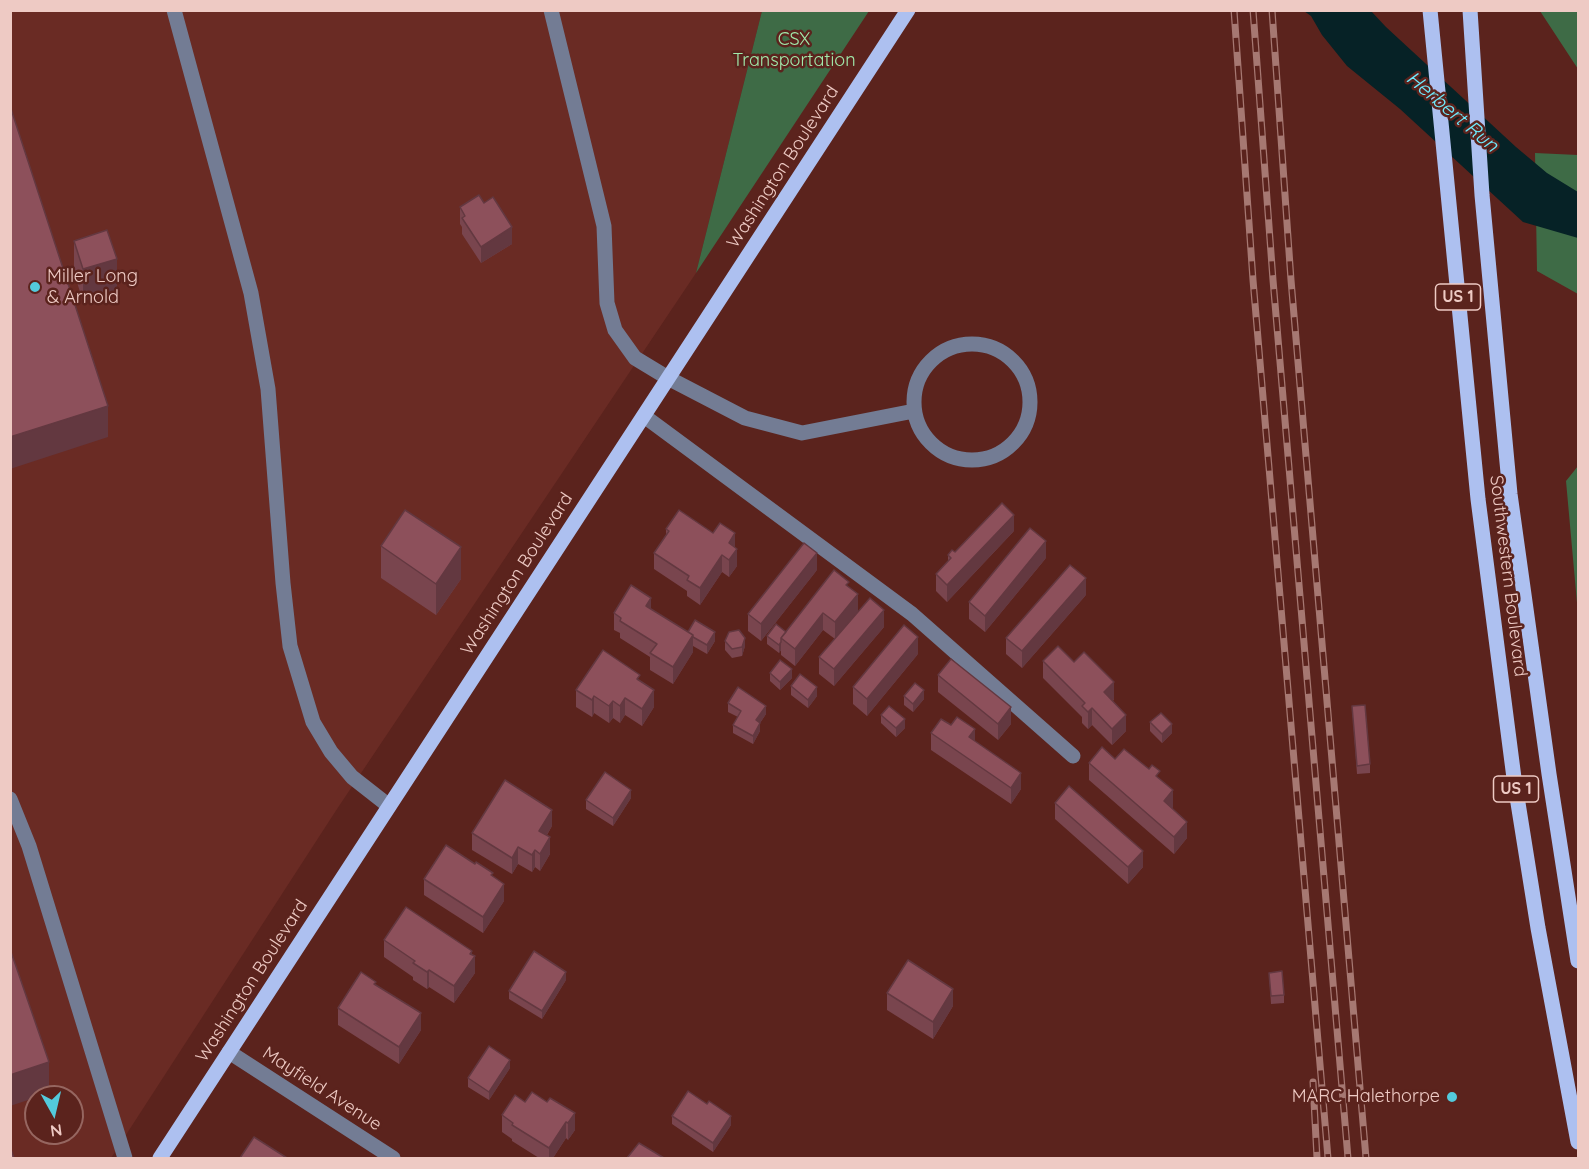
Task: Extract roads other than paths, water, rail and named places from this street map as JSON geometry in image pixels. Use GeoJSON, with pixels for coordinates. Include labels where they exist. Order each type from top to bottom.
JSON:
{"type":"FeatureCollection","features":[{"type":"Feature","properties":{"kind":"main road","name":"Washington Boulevard"},"geometry":{"type":"LineString","coordinates":[[160,1158],[908,10]]}},
{"type":"Feature","properties":{"kind":"main road","name":"Southwestern Boulevard"},"geometry":{"type":"LineString","coordinates":[[1430,10],[1478,499],[1514,778],[1538,928],[1578,1142]]}},
{"type":"Feature","properties":{"kind":"main road","name":"Southwestern Boulevard"},"geometry":{"type":"LineString","coordinates":[[1470,10],[1482,195],[1510,494],[1578,962]]}},
{"type":"Feature","properties":{"kind":"street"},"geometry":{"type":"LineString","coordinates":[[174,10],[251,293],[268,389],[290,646],[313,722],[331,752],[352,777],[389,806]]}},
{"type":"Feature","properties":{"kind":"street"},"geometry":{"type":"LineString","coordinates":[[551,10],[604,226],[608,303],[615,330],[634,358],[745,418],[802,433],[915,411]]}},
{"type":"Feature","properties":{"kind":"street"},"geometry":{"type":"LineString","coordinates":[[963,344],[985,345],[1006,354],[1022,371],[1030,392],[1030,414],[1020,435],[1004,451],[982,459],[959,459],[939,449],[923,433],[915,411],[915,388],[925,368],[941,352],[963,344]]}},
{"type":"Feature","properties":{"kind":"street"},"geometry":{"type":"LineString","coordinates":[[644,416],[912,614],[1073,756]]}},
{"type":"Feature","properties":{"kind":"street"},"geometry":{"type":"LineString","coordinates":[[10,799],[29,846],[125,1158]]}},
{"type":"Feature","properties":{"kind":"street","name":"Mayfield Avenue"},"geometry":{"type":"LineString","coordinates":[[229,1052],[393,1158]]}},
{"type":"Feature","properties":{"kind":"water","name":"Herbert Run"},"geometry":{"type":"Polygon","coordinates":[[[1304,11],[1371,11],[1516,147],[1547,173],[1578,192],[1578,238],[1523,222],[1400,109],[1347,66],[1322,35],[1311,16],[1304,11]]]}},
{"type":"Feature","properties":{"kind":"railway"},"geometry":{"type":"LineString","coordinates":[[1234,10],[1253,280],[1328,1158]]}},
{"type":"Feature","properties":{"kind":"railway"},"geometry":{"type":"LineString","coordinates":[[1253,10],[1273,280],[1348,1158]]}},
{"type":"Feature","properties":{"kind":"railway"},"geometry":{"type":"LineString","coordinates":[[1272,10],[1291,280],[1366,1158]]}},
{"type":"Feature","properties":{"kind":"railway"},"geometry":{"type":"LineString","coordinates":[[1313,1082],[1317,1158]]}},
{"type":"Feature","properties":{"kind":"place","name":"Miller Long & Arnold"},"geometry":{"type":"Point","coordinates":[35,287]}},
{"type":"Feature","properties":{"kind":"place","name":"MARC Halethorpe"},"geometry":{"type":"Point","coordinates":[1452,1097]}},
{"type":"Feature","properties":{"kind":"park label","name":"CSX Transportation"},"geometry":{"type":"Point","coordinates":[794,50]}}]}
